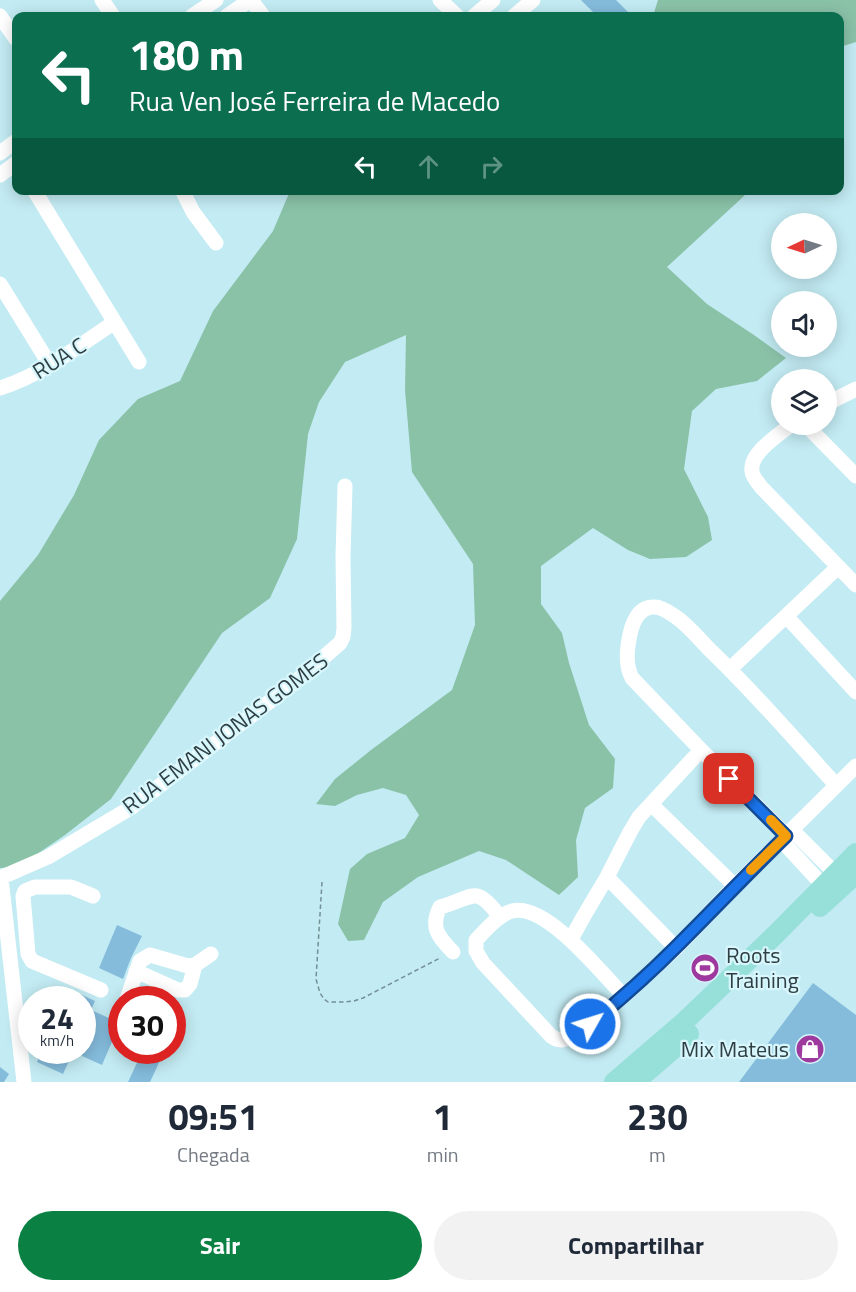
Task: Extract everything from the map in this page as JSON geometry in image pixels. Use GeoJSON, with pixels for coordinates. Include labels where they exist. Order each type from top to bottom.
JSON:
{"type":"FeatureCollection","features":[{"type":"Feature","properties":{"kind":"main road"},"geometry":{"type":"LineString","coordinates":[[614,1082],[685,1021],[776,934],[845,874]]}},
{"type":"Feature","properties":{"kind":"main road"},"geometry":{"type":"LineString","coordinates":[[635,1082],[669,1053],[845,874]]}},
{"type":"Feature","properties":{"kind":"street"},"geometry":{"type":"LineString","coordinates":[[198,12],[216,0]]}},
{"type":"Feature","properties":{"kind":"street"},"geometry":{"type":"LineString","coordinates":[[440,0],[454,12]]}},
{"type":"Feature","properties":{"kind":"street"},"geometry":{"type":"LineString","coordinates":[[479,12],[493,0]]}},
{"type":"Feature","properties":{"kind":"street"},"geometry":{"type":"LineString","coordinates":[[519,12],[533,0]]}},
{"type":"Feature","properties":{"kind":"street"},"geometry":{"type":"LineString","coordinates":[[238,12],[255,6]]}},
{"type":"Feature","properties":{"kind":"street"},"geometry":{"type":"LineString","coordinates":[[0,16],[12,33]]}},
{"type":"Feature","properties":{"kind":"street"},"geometry":{"type":"LineString","coordinates":[[37,195],[139,362]]}},
{"type":"Feature","properties":{"kind":"street"},"geometry":{"type":"LineString","coordinates":[[184,195],[193,212],[216,243]]}},
{"type":"Feature","properties":{"kind":"street"},"geometry":{"type":"LineString","coordinates":[[0,284],[50,365]]}},
{"type":"Feature","properties":{"kind":"street","name":"RUA C"},"geometry":{"type":"LineString","coordinates":[[0,388],[50,365],[115,322]]}},
{"type":"Feature","properties":{"kind":"street"},"geometry":{"type":"LineString","coordinates":[[837,398],[855,389]]}},
{"type":"Feature","properties":{"kind":"street"},"geometry":{"type":"LineString","coordinates":[[778,435],[761,449],[754,459],[752,471],[754,477],[856,585]]}},
{"type":"Feature","properties":{"kind":"street"},"geometry":{"type":"LineString","coordinates":[[816,435],[856,476]]}},
{"type":"Feature","properties":{"kind":"street","name":"RUA EMANI JONAS GOMES"},"geometry":{"type":"LineString","coordinates":[[1,878],[48,857],[132,807],[299,679],[340,643],[344,637],[345,486]]}},
{"type":"Feature","properties":{"kind":"street"},"geometry":{"type":"LineString","coordinates":[[730,669],[838,567]]}},
{"type":"Feature","properties":{"kind":"street"},"geometry":{"type":"LineString","coordinates":[[837,785],[730,669],[676,617],[655,607],[639,612],[633,620],[627,658],[628,670],[632,678],[786,835],[845,874]]}},
{"type":"Feature","properties":{"kind":"street"},"geometry":{"type":"LineString","coordinates":[[787,617],[856,692]]}},
{"type":"Feature","properties":{"kind":"street"},"geometry":{"type":"LineString","coordinates":[[571,939],[639,817],[701,750]]}},
{"type":"Feature","properties":{"kind":"street"},"geometry":{"type":"LineString","coordinates":[[624,996],[571,939],[535,914],[522,910],[506,914],[476,940],[476,951],[483,963],[551,1036],[562,1040],[573,1037],[624,996],[676,948],[856,766]]}},
{"type":"Feature","properties":{"kind":"street"},"geometry":{"type":"LineString","coordinates":[[651,804],[735,886]]}},
{"type":"Feature","properties":{"kind":"street"},"geometry":{"type":"LineString","coordinates":[[1,878],[24,1082]]}},
{"type":"Feature","properties":{"kind":"street"},"geometry":{"type":"LineString","coordinates":[[607,878],[676,948]]}},
{"type":"Feature","properties":{"kind":"street"},"geometry":{"type":"LineString","coordinates":[[93,896],[71,887],[35,887],[25,891],[23,896],[28,954],[32,961],[101,990]]}},
{"type":"Feature","properties":{"kind":"street"},"geometry":{"type":"LineString","coordinates":[[453,952],[443,942],[437,931],[435,918],[440,907],[475,895],[485,898],[506,914]]}},
{"type":"Feature","properties":{"kind":"street"},"geometry":{"type":"LineString","coordinates":[[131,986],[140,961],[150,955],[188,966],[195,965],[211,954]]}},
{"type":"Feature","properties":{"kind":"street"},"geometry":{"type":"LineString","coordinates":[[136,971],[178,990],[185,990],[190,984],[195,965]]}},
{"type":"Feature","properties":{"kind":"path"},"geometry":{"type":"LineString","coordinates":[[322,882],[316,979],[320,993],[328,1002],[345,1002],[363,998],[453,952]]}},
{"type":"Feature","properties":{"kind":"green space"},"geometry":{"type":"Polygon","coordinates":[[[658,0],[856,0],[856,42],[844,46],[844,12],[654,12],[658,0]]]}},
{"type":"Feature","properties":{"kind":"green space"},"geometry":{"type":"Polygon","coordinates":[[[288,195],[745,195],[667,267],[707,304],[771,347],[771,357],[786,358],[757,381],[716,389],[692,411],[684,469],[708,517],[712,540],[686,557],[650,559],[628,550],[593,528],[541,566],[541,604],[562,633],[589,725],[615,759],[613,788],[585,808],[576,840],[578,877],[559,895],[506,860],[479,851],[418,877],[383,902],[364,940],[348,941],[338,924],[350,869],[367,854],[405,838],[419,815],[406,795],[383,788],[357,795],[335,806],[316,804],[335,779],[452,690],[475,625],[473,564],[412,472],[405,390],[406,335],[345,362],[319,402],[308,434],[297,539],[270,598],[222,633],[111,799],[65,835],[18,867],[0,868],[0,601],[38,555],[74,495],[99,440],[138,399],[180,381],[213,311],[273,231],[288,195]]]}},
{"type":"Feature","properties":{"kind":"building"},"geometry":{"type":"Polygon","coordinates":[[[581,0],[616,0],[628,12],[593,12],[581,0]]]}},
{"type":"Feature","properties":{"kind":"building"},"geometry":{"type":"Polygon","coordinates":[[[117,925],[142,936],[123,979],[99,968],[117,925]]]}},
{"type":"Feature","properties":{"kind":"building","name":"Mix Mateus"},"geometry":{"type":"Polygon","coordinates":[[[813,983],[856,1015],[856,1082],[739,1082],[813,983]]]}},
{"type":"Feature","properties":{"kind":"building"},"geometry":{"type":"Polygon","coordinates":[[[96,1012],[108,1018],[108,1051],[102,1065],[96,1062],[96,1012]]]}},
{"type":"Feature","properties":{"kind":"building"},"geometry":{"type":"Polygon","coordinates":[[[41,1064],[68,1064],[63,1074],[41,1064]]]}},
{"type":"Feature","properties":{"kind":"building"},"geometry":{"type":"Polygon","coordinates":[[[136,1064],[158,1064],[150,1082],[128,1082],[136,1064]]]}},
{"type":"Feature","properties":{"kind":"building"},"geometry":{"type":"Polygon","coordinates":[[[0,1067],[9,1074],[4,1082],[0,1082],[0,1067]]]}},
{"type":"Feature","properties":{"kind":"slow traffic"},"geometry":{"type":"LineString","coordinates":[[751,870],[786,836],[771,820]]}},
{"type":"Feature","properties":{"kind":"place","name":"Roots Training"},"geometry":{"type":"Point","coordinates":[705,968]}},
{"type":"Feature","properties":{"kind":"place","name":"Mix Mateus"},"geometry":{"type":"Point","coordinates":[810,1049]}},
{"type":"Feature","properties":{"kind":"route"},"geometry":{"type":"LineString","coordinates":[[590,1024],[676,948],[786,836],[729,779]]}}]}
